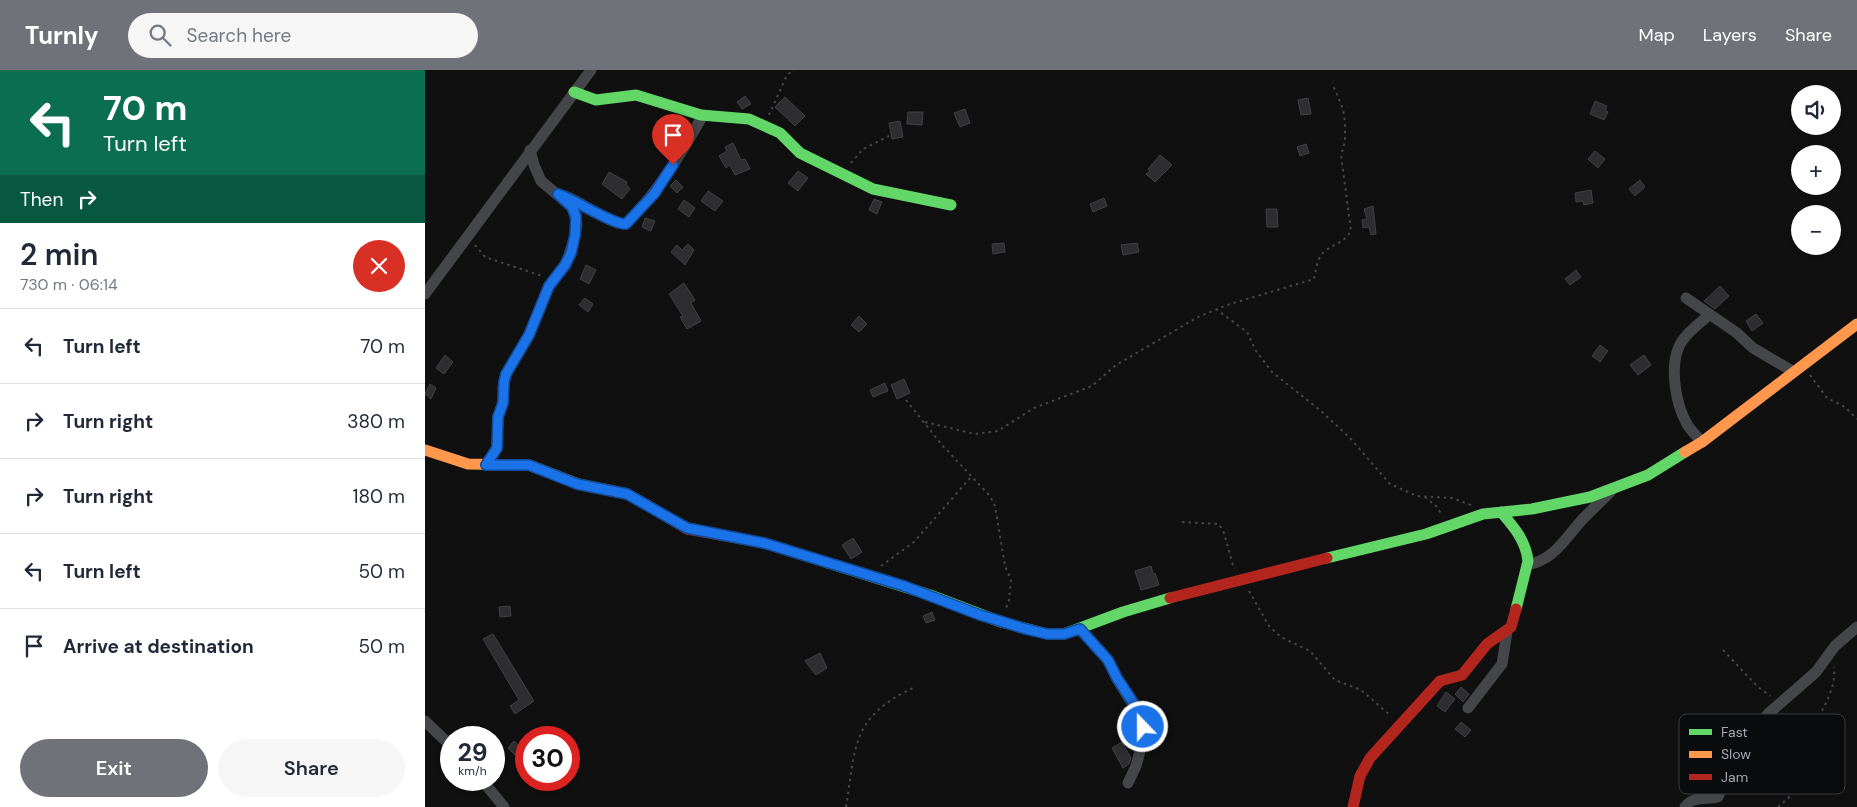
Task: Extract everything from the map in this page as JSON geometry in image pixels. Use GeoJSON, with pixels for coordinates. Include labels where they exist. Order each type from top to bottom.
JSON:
{"type":"FeatureCollection","features":[{"type":"Feature","properties":{"kind":"street"},"geometry":{"type":"LineString","coordinates":[[425,294],[591,70]]}},
{"type":"Feature","properties":{"kind":"street"},"geometry":{"type":"LineString","coordinates":[[574,92],[597,100],[636,96],[703,115],[749,118],[780,132],[800,152],[873,189],[951,205]]}},
{"type":"Feature","properties":{"kind":"street"},"geometry":{"type":"LineString","coordinates":[[558,194],[596,211],[613,222],[626,224],[640,210],[666,177],[703,115]]}},
{"type":"Feature","properties":{"kind":"street"},"geometry":{"type":"LineString","coordinates":[[486,465],[497,448],[498,417],[503,403],[506,374],[529,335],[549,286],[571,253],[577,224],[572,207],[541,181],[530,150]]}},
{"type":"Feature","properties":{"kind":"street"},"geometry":{"type":"LineString","coordinates":[[1686,298],[1737,333],[1753,348],[1797,369]]}},
{"type":"Feature","properties":{"kind":"street"},"geometry":{"type":"LineString","coordinates":[[1701,442],[1687,426],[1682,414],[1675,367],[1677,349],[1681,342],[1709,315]]}},
{"type":"Feature","properties":{"kind":"street"},"geometry":{"type":"LineString","coordinates":[[425,450],[468,464],[529,465],[577,484],[627,494],[687,528],[764,543],[930,595],[1004,623],[1047,634],[1064,634],[1123,612],[1241,579],[1305,565],[1442,530],[1483,514],[1560,504],[1648,476],[1701,442],[1857,324]]}},
{"type":"Feature","properties":{"kind":"street"},"geometry":{"type":"LineString","coordinates":[[1527,565],[1541,561],[1557,550],[1613,488]]}},
{"type":"Feature","properties":{"kind":"street"},"geometry":{"type":"LineString","coordinates":[[1353,807],[1360,776],[1370,758],[1440,681],[1462,675],[1487,644],[1507,632],[1511,627],[1527,565],[1527,551],[1524,541],[1501,512]]}},
{"type":"Feature","properties":{"kind":"street"},"geometry":{"type":"LineString","coordinates":[[1771,714],[1816,672],[1845,636],[1857,627]]}},
{"type":"Feature","properties":{"kind":"street"},"geometry":{"type":"LineString","coordinates":[[1080,629],[1108,660],[1142,719],[1143,740],[1136,766],[1128,783]]}},
{"type":"Feature","properties":{"kind":"street"},"geometry":{"type":"LineString","coordinates":[[1468,708],[1502,664],[1507,632]]}},
{"type":"Feature","properties":{"kind":"street"},"geometry":{"type":"LineString","coordinates":[[425,721],[440,735]]}},
{"type":"Feature","properties":{"kind":"street"},"geometry":{"type":"LineString","coordinates":[[491,791],[504,807]]}},
{"type":"Feature","properties":{"kind":"street"},"geometry":{"type":"LineString","coordinates":[[1685,807],[1689,802],[1697,798],[1718,797],[1719,794]]}},
{"type":"Feature","properties":{"kind":"path"},"geometry":{"type":"LineString","coordinates":[[764,124],[787,75],[794,70]]}},
{"type":"Feature","properties":{"kind":"path"},"geometry":{"type":"LineString","coordinates":[[925,422],[975,434],[998,431],[1034,408],[1092,386],[1116,365],[1215,309],[1293,283],[1312,280],[1321,256],[1327,250],[1344,241],[1351,231],[1341,155],[1345,142],[1345,122],[1343,109],[1332,83]]}},
{"type":"Feature","properties":{"kind":"path"},"geometry":{"type":"LineString","coordinates":[[844,173],[863,149],[889,136]]}},
{"type":"Feature","properties":{"kind":"path"},"geometry":{"type":"LineString","coordinates":[[463,243],[477,246],[485,256],[554,280]]}},
{"type":"Feature","properties":{"kind":"path"},"geometry":{"type":"LineString","coordinates":[[1215,309],[1247,332],[1256,351],[1272,372],[1321,411],[1350,438],[1390,484],[1403,491],[1423,496],[1452,498],[1465,502],[1475,506],[1483,514]]}},
{"type":"Feature","properties":{"kind":"path"},"geometry":{"type":"LineString","coordinates":[[1797,369],[1827,398],[1845,407],[1857,419]]}},
{"type":"Feature","properties":{"kind":"path"},"geometry":{"type":"LineString","coordinates":[[906,400],[942,445],[990,496],[995,506],[1005,566],[1011,585],[1004,623]]}},
{"type":"Feature","properties":{"kind":"path"},"geometry":{"type":"LineString","coordinates":[[863,575],[896,556],[914,542],[971,477]]}},
{"type":"Feature","properties":{"kind":"path"},"geometry":{"type":"LineString","coordinates":[[1423,496],[1442,513],[1442,530]]}},
{"type":"Feature","properties":{"kind":"path"},"geometry":{"type":"LineString","coordinates":[[1182,522],[1215,523],[1222,526],[1233,567],[1269,626],[1286,640],[1310,651],[1335,680],[1361,690],[1380,708],[1402,724]]}},
{"type":"Feature","properties":{"kind":"path"},"geometry":{"type":"LineString","coordinates":[[1723,650],[1757,686],[1780,704]]}},
{"type":"Feature","properties":{"kind":"path"},"geometry":{"type":"LineString","coordinates":[[1819,714],[1835,683],[1831,652]]}},
{"type":"Feature","properties":{"kind":"path"},"geometry":{"type":"LineString","coordinates":[[846,807],[853,760],[865,724],[877,709],[894,697],[915,687]]}},
{"type":"Feature","properties":{"kind":"path"},"geometry":{"type":"LineString","coordinates":[[1778,807],[1793,794]]}},
{"type":"Feature","properties":{"kind":"building"},"geometry":{"type":"Polygon","coordinates":[[[745,96],[751,104],[742,109],[737,102],[745,96]]]}},
{"type":"Feature","properties":{"kind":"building"},"geometry":{"type":"Polygon","coordinates":[[[785,97],[805,116],[795,126],[775,107],[785,97]]]}},
{"type":"Feature","properties":{"kind":"building"},"geometry":{"type":"Polygon","coordinates":[[[1308,98],[1311,114],[1301,115],[1298,100],[1308,98]]]}},
{"type":"Feature","properties":{"kind":"building"},"geometry":{"type":"Polygon","coordinates":[[[1595,101],[1607,106],[1605,110],[1608,112],[1604,120],[1590,114],[1595,101]]]}},
{"type":"Feature","properties":{"kind":"building"},"geometry":{"type":"Polygon","coordinates":[[[965,109],[970,123],[960,127],[954,113],[965,109]]]}},
{"type":"Feature","properties":{"kind":"building"},"geometry":{"type":"Polygon","coordinates":[[[908,112],[923,112],[922,125],[907,124],[908,112]]]}},
{"type":"Feature","properties":{"kind":"building"},"geometry":{"type":"Polygon","coordinates":[[[900,121],[903,137],[892,139],[889,123],[900,121]]]}},
{"type":"Feature","properties":{"kind":"building"},"geometry":{"type":"Polygon","coordinates":[[[670,139],[678,143],[671,154],[665,151],[670,139]]]}},
{"type":"Feature","properties":{"kind":"building"},"geometry":{"type":"Polygon","coordinates":[[[733,143],[741,160],[745,159],[750,169],[735,175],[730,165],[726,168],[719,156],[727,151],[725,147],[733,143]]]}},
{"type":"Feature","properties":{"kind":"building"},"geometry":{"type":"Polygon","coordinates":[[[1306,144],[1309,153],[1300,156],[1297,147],[1306,144]]]}},
{"type":"Feature","properties":{"kind":"building"},"geometry":{"type":"Polygon","coordinates":[[[1595,151],[1605,159],[1598,168],[1588,159],[1595,151]]]}},
{"type":"Feature","properties":{"kind":"building"},"geometry":{"type":"Polygon","coordinates":[[[1160,155],[1172,165],[1155,182],[1146,174],[1160,155]]]}},
{"type":"Feature","properties":{"kind":"building"},"geometry":{"type":"Polygon","coordinates":[[[798,171],[808,178],[798,191],[788,183],[798,171]]]}},
{"type":"Feature","properties":{"kind":"building"},"geometry":{"type":"Polygon","coordinates":[[[609,172],[627,182],[626,184],[630,189],[622,199],[602,184],[609,172]]]}},
{"type":"Feature","properties":{"kind":"building"},"geometry":{"type":"Polygon","coordinates":[[[676,180],[683,187],[677,193],[670,186],[676,180]]]}},
{"type":"Feature","properties":{"kind":"building"},"geometry":{"type":"Polygon","coordinates":[[[1640,180],[1645,187],[1635,196],[1629,189],[1640,180]]]}},
{"type":"Feature","properties":{"kind":"building"},"geometry":{"type":"Polygon","coordinates":[[[1591,190],[1593,203],[1584,205],[1583,201],[1576,202],[1575,193],[1591,190]]]}},
{"type":"Feature","properties":{"kind":"building"},"geometry":{"type":"Polygon","coordinates":[[[708,191],[723,201],[715,211],[701,201],[708,191]]]}},
{"type":"Feature","properties":{"kind":"building"},"geometry":{"type":"Polygon","coordinates":[[[1104,198],[1107,206],[1093,212],[1090,204],[1104,198]]]}},
{"type":"Feature","properties":{"kind":"building"},"geometry":{"type":"Polygon","coordinates":[[[874,199],[882,202],[877,214],[869,210],[874,199]]]}},
{"type":"Feature","properties":{"kind":"building"},"geometry":{"type":"Polygon","coordinates":[[[684,200],[695,208],[689,217],[678,209],[684,200]]]}},
{"type":"Feature","properties":{"kind":"building"},"geometry":{"type":"Polygon","coordinates":[[[1373,206],[1376,234],[1371,235],[1369,227],[1363,228],[1362,220],[1367,219],[1364,209],[1373,206]]]}},
{"type":"Feature","properties":{"kind":"building"},"geometry":{"type":"Polygon","coordinates":[[[1266,209],[1277,209],[1278,227],[1267,227],[1266,209]]]}},
{"type":"Feature","properties":{"kind":"building"},"geometry":{"type":"Polygon","coordinates":[[[645,218],[655,221],[651,231],[642,227],[645,218]]]}},
{"type":"Feature","properties":{"kind":"building"},"geometry":{"type":"Polygon","coordinates":[[[1004,243],[1005,252],[993,254],[992,244],[1004,243]]]}},
{"type":"Feature","properties":{"kind":"building"},"geometry":{"type":"Polygon","coordinates":[[[1137,243],[1139,252],[1123,255],[1121,245],[1137,243]]]}},
{"type":"Feature","properties":{"kind":"building"},"geometry":{"type":"Polygon","coordinates":[[[688,244],[694,250],[685,265],[671,252],[677,245],[682,250],[688,244]]]}},
{"type":"Feature","properties":{"kind":"building"},"geometry":{"type":"Polygon","coordinates":[[[586,265],[596,270],[589,284],[580,279],[586,265]]]}},
{"type":"Feature","properties":{"kind":"building"},"geometry":{"type":"Polygon","coordinates":[[[1576,270],[1581,277],[1570,285],[1565,279],[1576,270]]]}},
{"type":"Feature","properties":{"kind":"building"},"geometry":{"type":"Polygon","coordinates":[[[684,283],[695,300],[691,303],[701,321],[687,329],[680,317],[683,316],[669,294],[684,283]]]}},
{"type":"Feature","properties":{"kind":"building"},"geometry":{"type":"Polygon","coordinates":[[[1720,286],[1729,296],[1715,309],[1704,301],[1720,286]]]}},
{"type":"Feature","properties":{"kind":"building"},"geometry":{"type":"Polygon","coordinates":[[[585,298],[593,304],[588,312],[579,305],[585,298]]]}},
{"type":"Feature","properties":{"kind":"building"},"geometry":{"type":"Polygon","coordinates":[[[1756,314],[1763,323],[1752,331],[1746,321],[1756,314]]]}},
{"type":"Feature","properties":{"kind":"building"},"geometry":{"type":"Polygon","coordinates":[[[859,316],[867,324],[859,332],[851,325],[859,316]]]}},
{"type":"Feature","properties":{"kind":"building"},"geometry":{"type":"Polygon","coordinates":[[[1600,345],[1608,351],[1600,362],[1592,356],[1600,345]]]}},
{"type":"Feature","properties":{"kind":"building"},"geometry":{"type":"Polygon","coordinates":[[[445,355],[453,362],[444,374],[436,368],[445,355]]]}},
{"type":"Feature","properties":{"kind":"building"},"geometry":{"type":"Polygon","coordinates":[[[1644,355],[1651,365],[1638,375],[1630,365],[1644,355]]]}},
{"type":"Feature","properties":{"kind":"building"},"geometry":{"type":"Polygon","coordinates":[[[904,379],[910,393],[897,399],[891,385],[904,379]]]}},
{"type":"Feature","properties":{"kind":"building"},"geometry":{"type":"Polygon","coordinates":[[[885,383],[888,391],[873,397],[870,390],[885,383]]]}},
{"type":"Feature","properties":{"kind":"building"},"geometry":{"type":"Polygon","coordinates":[[[430,384],[436,388],[431,399],[425,394],[430,384]]]}},
{"type":"Feature","properties":{"kind":"building"},"geometry":{"type":"Polygon","coordinates":[[[853,538],[862,552],[851,559],[842,545],[853,538]]]}},
{"type":"Feature","properties":{"kind":"building"},"geometry":{"type":"Polygon","coordinates":[[[1151,566],[1159,585],[1141,590],[1135,571],[1151,566]]]}},
{"type":"Feature","properties":{"kind":"building"},"geometry":{"type":"Polygon","coordinates":[[[510,606],[511,616],[500,617],[499,607],[510,606]]]}},
{"type":"Feature","properties":{"kind":"building"},"geometry":{"type":"Polygon","coordinates":[[[932,612],[935,620],[926,623],[923,616],[932,612]]]}},
{"type":"Feature","properties":{"kind":"building"},"geometry":{"type":"Polygon","coordinates":[[[493,634],[534,701],[515,714],[510,706],[519,700],[483,639],[493,634]]]}},
{"type":"Feature","properties":{"kind":"building"},"geometry":{"type":"Polygon","coordinates":[[[820,653],[827,668],[816,675],[805,661],[820,653]]]}},
{"type":"Feature","properties":{"kind":"building"},"geometry":{"type":"Polygon","coordinates":[[[1461,687],[1469,694],[1463,702],[1455,694],[1461,687]]]}},
{"type":"Feature","properties":{"kind":"building"},"geometry":{"type":"Polygon","coordinates":[[[1446,692],[1455,699],[1445,712],[1437,706],[1446,692]]]}},
{"type":"Feature","properties":{"kind":"building"},"geometry":{"type":"Polygon","coordinates":[[[1461,722],[1471,730],[1465,737],[1455,729],[1461,722]]]}},
{"type":"Feature","properties":{"kind":"building"},"geometry":{"type":"Polygon","coordinates":[[[514,741],[515,755],[508,748],[514,741]]]}},
{"type":"Feature","properties":{"kind":"building"},"geometry":{"type":"Polygon","coordinates":[[[1122,742],[1131,758],[1129,764],[1123,768],[1112,748],[1122,742]]]}},
{"type":"Feature","properties":{"kind":"traffic: fast"},"geometry":{"type":"LineString","coordinates":[[574,92],[596,100],[636,95],[701,115],[749,119],[780,133],[800,153],[873,189],[951,205]]}},
{"type":"Feature","properties":{"kind":"traffic: fast"},"geometry":{"type":"LineString","coordinates":[[1327,558],[1426,534],[1483,514],[1532,509],[1590,497],[1648,475],[1685,452]]}},
{"type":"Feature","properties":{"kind":"traffic: fast"},"geometry":{"type":"LineString","coordinates":[[1501,512],[1515,529],[1527,554],[1528,561],[1516,609]]}},
{"type":"Feature","properties":{"kind":"traffic: fast"},"geometry":{"type":"LineString","coordinates":[[825,562],[930,595],[1001,622],[1047,634],[1064,634],[1123,612],[1170,598]]}},
{"type":"Feature","properties":{"kind":"traffic: slow"},"geometry":{"type":"LineString","coordinates":[[1685,452],[1702,442],[1857,324]]}},
{"type":"Feature","properties":{"kind":"traffic: slow"},"geometry":{"type":"LineString","coordinates":[[425,450],[468,464],[529,465],[578,484],[627,494],[647,505]]}},
{"type":"Feature","properties":{"kind":"traffic: jam"},"geometry":{"type":"LineString","coordinates":[[647,505],[687,529],[764,543],[825,562]]}},
{"type":"Feature","properties":{"kind":"traffic: jam"},"geometry":{"type":"LineString","coordinates":[[1170,598],[1327,558]]}},
{"type":"Feature","properties":{"kind":"traffic: jam"},"geometry":{"type":"LineString","coordinates":[[1353,807],[1360,776],[1370,758],[1440,681],[1462,675],[1487,644],[1511,627],[1516,609]]}},
{"type":"Feature","properties":{"kind":"route"},"geometry":{"type":"LineString","coordinates":[[673,165],[654,194],[626,224],[613,222],[596,211],[558,194],[572,207],[576,217],[577,224],[571,253],[557,277],[549,286],[529,335],[515,362],[506,374],[503,387],[503,403],[498,413],[499,440],[495,454],[486,465],[529,465],[577,484],[627,494],[687,528],[764,543],[801,556],[904,586],[980,615],[1026,629],[1047,634],[1064,634],[1080,629],[1108,660],[1117,678],[1138,710],[1143,727]]}}]}
